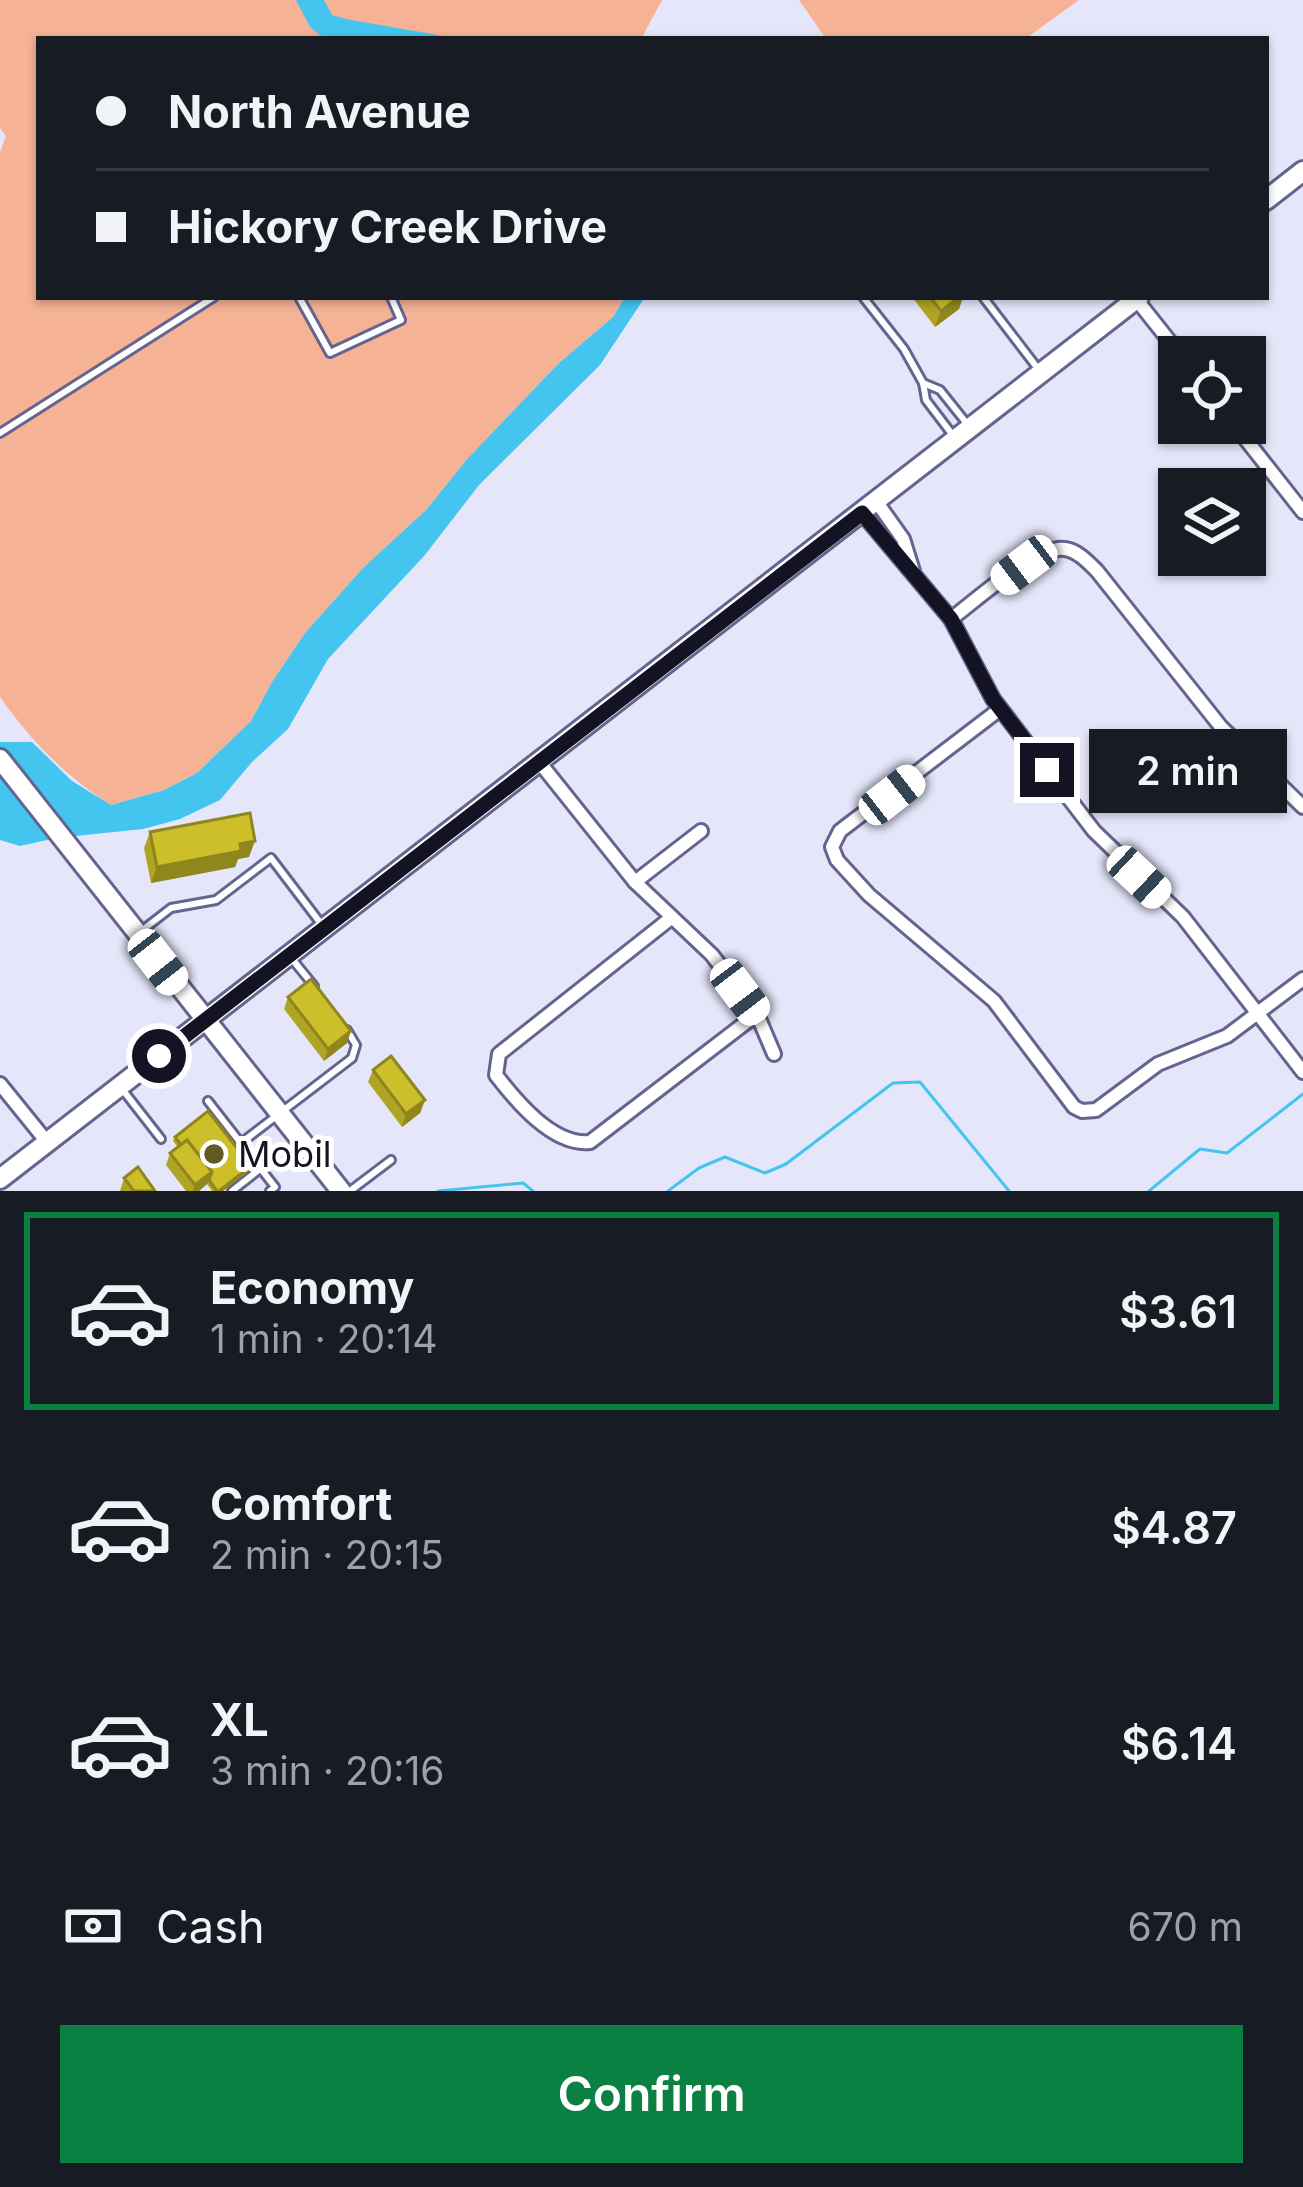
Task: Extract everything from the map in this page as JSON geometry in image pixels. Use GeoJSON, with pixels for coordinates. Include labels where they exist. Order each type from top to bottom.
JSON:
{"type":"FeatureCollection","features":[{"type":"Feature","properties":{"kind":"street"},"geometry":{"type":"LineString","coordinates":[[1269,198],[1299,182]]}},
{"type":"Feature","properties":{"kind":"street"},"geometry":{"type":"LineString","coordinates":[[0,1179],[1135,300]]}},
{"type":"Feature","properties":{"kind":"street"},"geometry":{"type":"LineString","coordinates":[[1139,300],[1166,336]]}},
{"type":"Feature","properties":{"kind":"street"},"geometry":{"type":"LineString","coordinates":[[1250,444],[1303,512]]}},
{"type":"Feature","properties":{"kind":"street"},"geometry":{"type":"LineString","coordinates":[[869,507],[903,539],[915,578],[951,619],[1000,710],[1094,831],[1183,917],[1303,1072]]}},
{"type":"Feature","properties":{"kind":"street"},"geometry":{"type":"LineString","coordinates":[[951,619],[1033,559],[1060,548],[1078,555],[1096,571],[1221,727],[1303,806]]}},
{"type":"Feature","properties":{"kind":"street"},"geometry":{"type":"LineString","coordinates":[[1000,710],[840,831],[832,847],[837,860],[869,895],[994,1001],[1078,1110],[1096,1110],[1159,1064],[1227,1036],[1303,979]]}},
{"type":"Feature","properties":{"kind":"street"},"geometry":{"type":"LineString","coordinates":[[0,759],[340,1191]]}},
{"type":"Feature","properties":{"kind":"street"},"geometry":{"type":"LineString","coordinates":[[540,763],[635,882],[705,946],[757,1014],[773,1054]]}},
{"type":"Feature","properties":{"kind":"street"},"geometry":{"type":"LineString","coordinates":[[635,882],[700,832]]}},
{"type":"Feature","properties":{"kind":"street"},"geometry":{"type":"LineString","coordinates":[[671,918],[502,1051],[496,1075],[528,1115],[580,1143],[597,1138],[757,1014]]}},
{"type":"Feature","properties":{"kind":"street"},"geometry":{"type":"LineString","coordinates":[[0,1084],[47,1142]]}},
{"type":"Feature","properties":{"kind":"lane"},"geometry":{"type":"LineString","coordinates":[[0,433],[209,300]]}},
{"type":"Feature","properties":{"kind":"lane"},"geometry":{"type":"LineString","coordinates":[[301,300],[330,353],[401,320],[392,300]]}},
{"type":"Feature","properties":{"kind":"lane"},"geometry":{"type":"LineString","coordinates":[[865,300],[904,349],[923,382],[926,400],[963,434]]}},
{"type":"Feature","properties":{"kind":"lane"},"geometry":{"type":"LineString","coordinates":[[984,300],[1042,373]]}},
{"type":"Feature","properties":{"kind":"lane"},"geometry":{"type":"LineString","coordinates":[[923,382],[940,390],[963,434]]}},
{"type":"Feature","properties":{"kind":"lane"},"geometry":{"type":"LineString","coordinates":[[137,934],[171,908],[216,900],[271,858],[325,929]]}},
{"type":"Feature","properties":{"kind":"lane"},"geometry":{"type":"LineString","coordinates":[[290,956],[320,994]]}},
{"type":"Feature","properties":{"kind":"lane"},"geometry":{"type":"LineString","coordinates":[[241,1143],[352,1058],[356,1045],[342,1024]]}},
{"type":"Feature","properties":{"kind":"lane"},"geometry":{"type":"LineString","coordinates":[[119,1087],[161,1139]]}},
{"type":"Feature","properties":{"kind":"lane"},"geometry":{"type":"LineString","coordinates":[[208,1101],[274,1187],[270,1191]]}},
{"type":"Feature","properties":{"kind":"lane"},"geometry":{"type":"LineString","coordinates":[[350,1191],[391,1160]]}},
{"type":"Feature","properties":{"kind":"lane"},"geometry":{"type":"LineString","coordinates":[[232,1191],[260,1169]]}},
{"type":"Feature","properties":{"kind":"shaded area"},"geometry":{"type":"Polygon","coordinates":[[[0,0],[662,0],[643,36],[36,36],[36,300],[623,300],[613,317],[559,363],[468,458],[426,510],[364,567],[305,633],[251,721],[197,773],[164,790],[111,805],[50,757],[0,697],[0,152],[6,136],[0,128],[0,0]]]}},
{"type":"Feature","properties":{"kind":"shaded area"},"geometry":{"type":"Polygon","coordinates":[[[799,0],[1079,0],[1029,36],[824,36],[799,0]]]}},
{"type":"Feature","properties":{"kind":"water"},"geometry":{"type":"Polygon","coordinates":[[[296,0],[324,0],[332,15],[443,36],[321,36],[310,27],[296,0]]]}},
{"type":"Feature","properties":{"kind":"water"},"geometry":{"type":"Polygon","coordinates":[[[623,300],[643,300],[600,365],[479,485],[425,555],[328,659],[288,729],[220,800],[180,819],[143,829],[20,846],[0,840],[0,742],[32,742],[72,781],[111,805],[164,790],[197,773],[251,721],[305,633],[364,567],[426,510],[468,458],[559,363],[613,317],[623,300]]]}},
{"type":"Feature","properties":{"kind":"building"},"geometry":{"type":"Polygon","coordinates":[[[932,300],[955,300],[941,311],[932,300]]]}},
{"type":"Feature","properties":{"kind":"building"},"geometry":{"type":"Polygon","coordinates":[[[250,813],[255,841],[240,844],[241,851],[157,867],[150,832],[250,813]]]}},
{"type":"Feature","properties":{"kind":"building"},"geometry":{"type":"Polygon","coordinates":[[[311,979],[351,1031],[328,1049],[288,997],[311,979]]]}},
{"type":"Feature","properties":{"kind":"building"},"geometry":{"type":"Polygon","coordinates":[[[391,1056],[425,1100],[406,1114],[373,1070],[391,1056]]]}},
{"type":"Feature","properties":{"kind":"building"},"geometry":{"type":"Polygon","coordinates":[[[208,1111],[251,1166],[219,1191],[209,1180],[212,1172],[187,1140],[181,1145],[175,1137],[208,1111]]]}},
{"type":"Feature","properties":{"kind":"building"},"geometry":{"type":"Polygon","coordinates":[[[187,1140],[212,1172],[195,1185],[170,1153],[187,1140]]]}},
{"type":"Feature","properties":{"kind":"building"},"geometry":{"type":"Polygon","coordinates":[[[138,1167],[155,1191],[134,1191],[124,1178],[138,1167]]]}},
{"type":"Feature","properties":{"kind":"waterway"},"geometry":{"type":"LineString","coordinates":[[668,1191],[699,1168],[725,1157],[765,1173],[786,1164],[893,1083],[920,1082],[1009,1191]]}},
{"type":"Feature","properties":{"kind":"waterway"},"geometry":{"type":"LineString","coordinates":[[1149,1191],[1200,1149],[1227,1153],[1303,1094]]}},
{"type":"Feature","properties":{"kind":"waterway"},"geometry":{"type":"LineString","coordinates":[[438,1191],[523,1183],[533,1191]]}},
{"type":"Feature","properties":{"kind":"place","name":"Mobil"},"geometry":{"type":"Point","coordinates":[214,1154]}},
{"type":"Feature","properties":{"kind":"route"},"geometry":{"type":"LineString","coordinates":[[159,1056],[862,513],[951,619],[993,699],[1047,770]]}}]}
